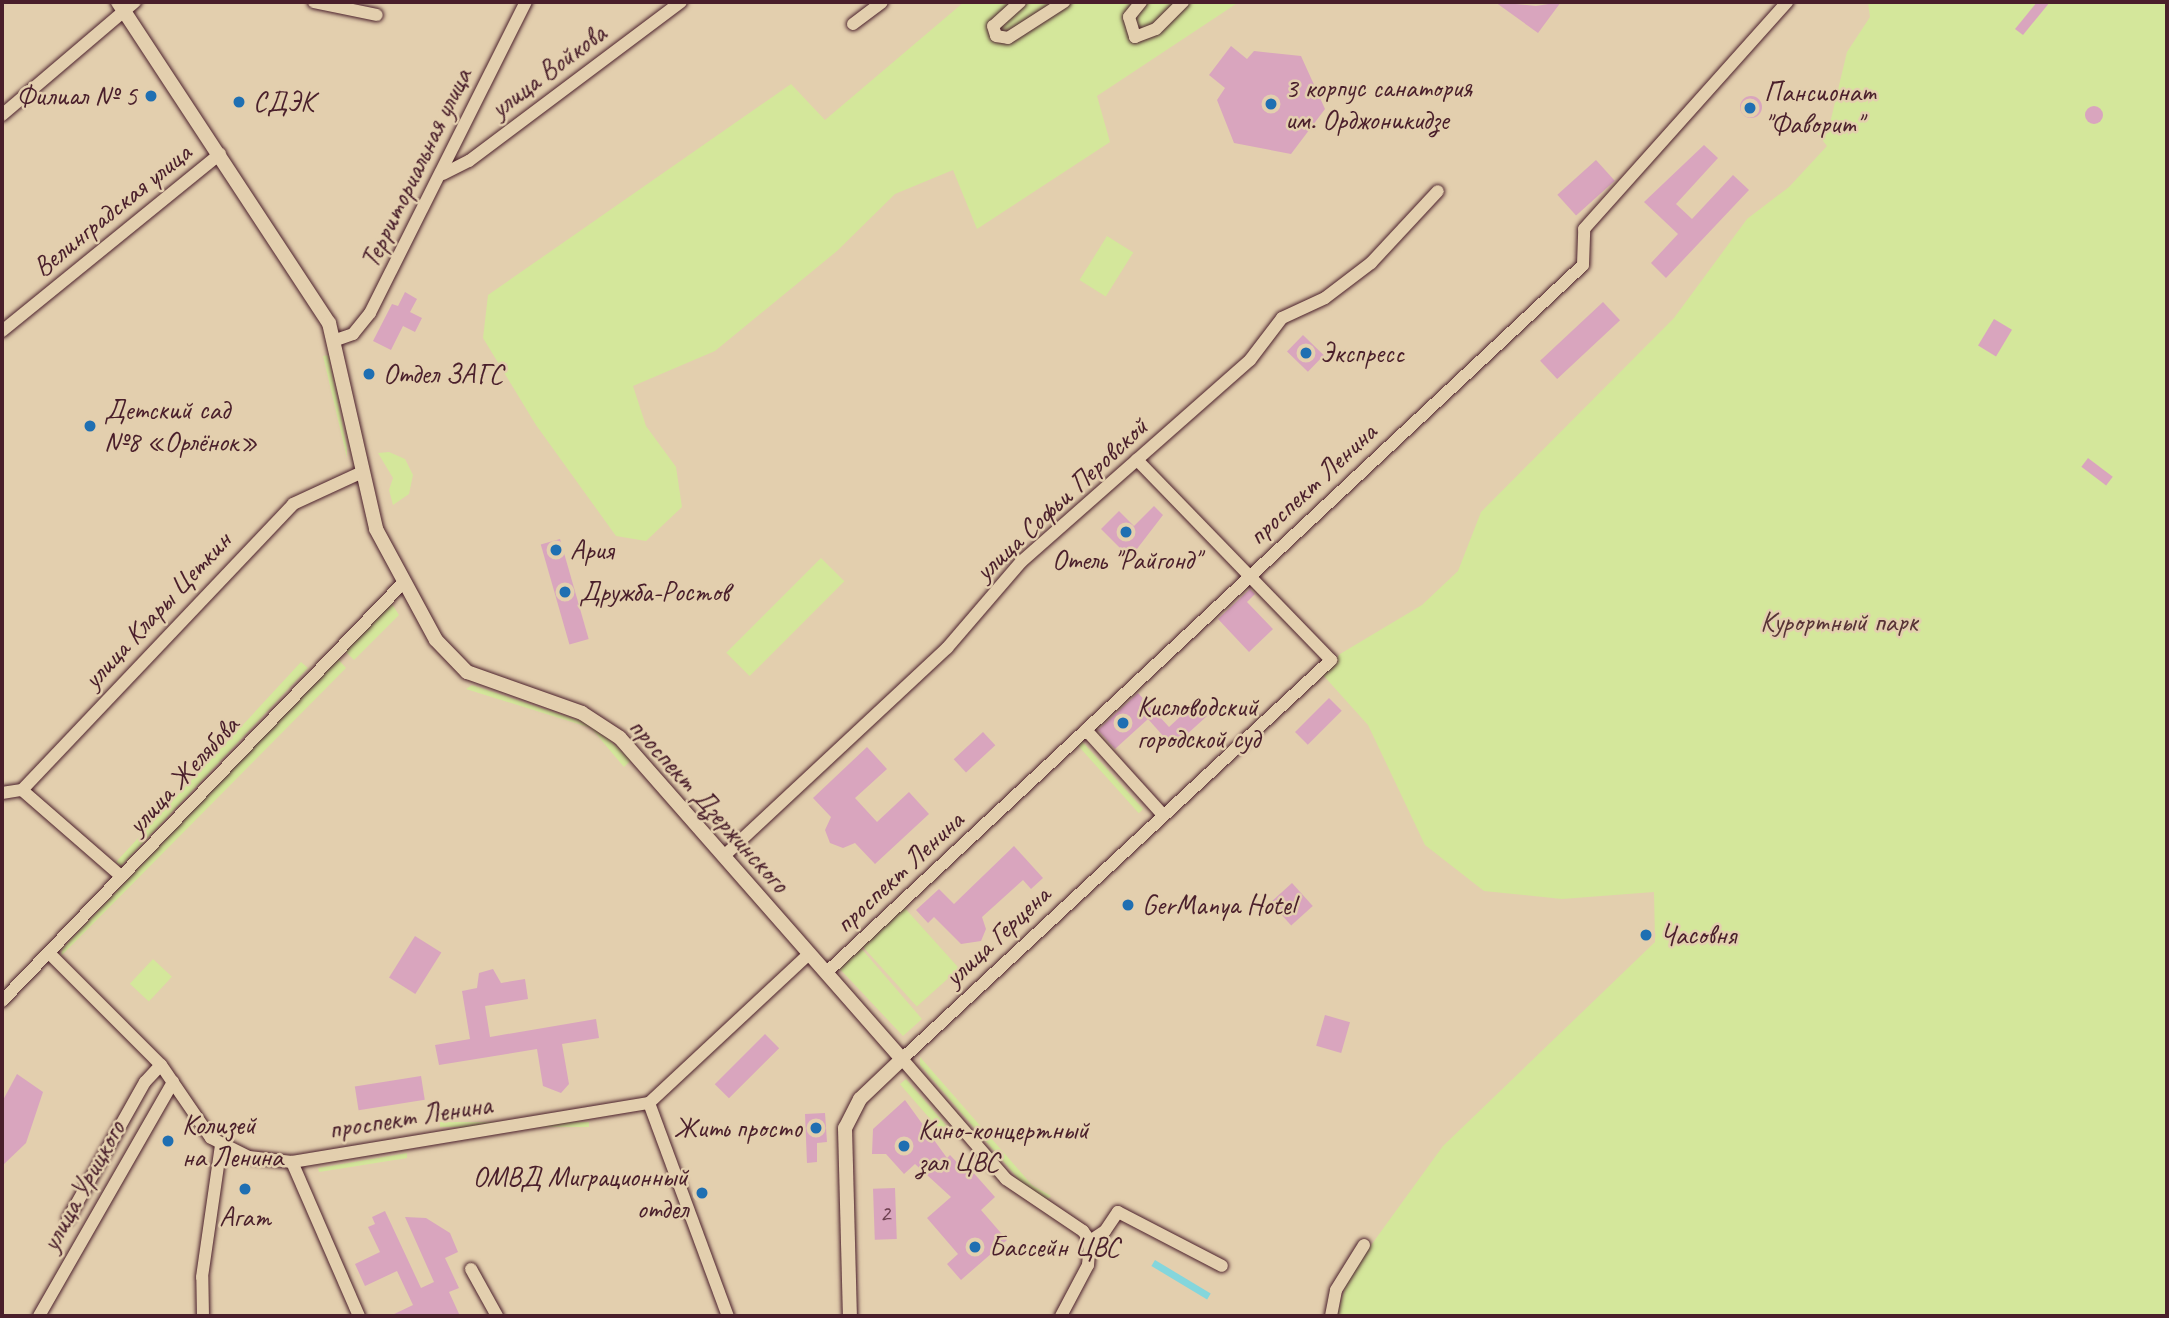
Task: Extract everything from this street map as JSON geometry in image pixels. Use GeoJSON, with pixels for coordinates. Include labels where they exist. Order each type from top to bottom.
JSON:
{"type":"FeatureCollection","features":[{"type":"Feature","properties":{"kind":"main road","name":"проспект Дзержинского"},"geometry":{"type":"LineString","coordinates":[[126,5],[220,154],[317,298],[333,341],[360,473],[376,528],[402,584],[456,664],[483,680],[601,724],[635,752],[902,1059]]}},
{"type":"Feature","properties":{"kind":"main road","name":"улица Герцена"},"geometry":{"type":"LineString","coordinates":[[850,1316],[845,1128],[860,1099],[902,1059]]}},
{"type":"Feature","properties":{"kind":"street"},"geometry":{"type":"LineString","coordinates":[[314,2],[377,15]]}},
{"type":"Feature","properties":{"kind":"street","name":"Территориальная улица"},"geometry":{"type":"LineString","coordinates":[[333,341],[353,334],[370,313],[443,174],[526,2]]}},
{"type":"Feature","properties":{"kind":"street","name":"улица Войкова"},"geometry":{"type":"LineString","coordinates":[[443,174],[468,161],[681,2]]}},
{"type":"Feature","properties":{"kind":"street"},"geometry":{"type":"LineString","coordinates":[[853,24],[882,2]]}},
{"type":"Feature","properties":{"kind":"street"},"geometry":{"type":"LineString","coordinates":[[1020,2],[993,26],[996,36],[1008,38],[1064,2]]}},
{"type":"Feature","properties":{"kind":"street"},"geometry":{"type":"LineString","coordinates":[[1141,2],[1129,17],[1135,37],[1156,29],[1183,2]]}},
{"type":"Feature","properties":{"kind":"street","name":"проспект Ленина"},"geometry":{"type":"LineString","coordinates":[[826,973],[1583,265],[1584,229],[1787,2]]}},
{"type":"Feature","properties":{"kind":"street"},"geometry":{"type":"LineString","coordinates":[[2,115],[126,5]]}},
{"type":"Feature","properties":{"kind":"street","name":"Велинградская улица"},"geometry":{"type":"LineString","coordinates":[[2,331],[220,154]]}},
{"type":"Feature","properties":{"kind":"street","name":"улица Софьи Перовской"},"geometry":{"type":"LineString","coordinates":[[725,855],[947,648],[1021,562],[1250,360],[1282,318],[1325,298],[1371,263],[1438,191]]}},
{"type":"Feature","properties":{"kind":"street"},"geometry":{"type":"LineString","coordinates":[[1137,460],[1250,576]]}},
{"type":"Feature","properties":{"kind":"street","name":"улица Клары Цеткин"},"geometry":{"type":"LineString","coordinates":[[22,790],[293,504],[360,473]]}},
{"type":"Feature","properties":{"kind":"street","name":"улица Герцена"},"geometry":{"type":"LineString","coordinates":[[902,1059],[1331,660],[1250,576]]}},
{"type":"Feature","properties":{"kind":"street","name":"улица Желябова"},"geometry":{"type":"LineString","coordinates":[[2,1000],[402,584]]}},
{"type":"Feature","properties":{"kind":"street"},"geometry":{"type":"LineString","coordinates":[[1086,730],[1163,815]]}},
{"type":"Feature","properties":{"kind":"street"},"geometry":{"type":"LineString","coordinates":[[2,793],[22,790],[121,876]]}},
{"type":"Feature","properties":{"kind":"street","name":"проспект Ленина"},"geometry":{"type":"LineString","coordinates":[[49,953],[161,1065],[204,1130],[221,1144],[249,1157],[292,1162],[649,1102],[809,954]]}},
{"type":"Feature","properties":{"kind":"street","name":"проспект Дзержинского"},"geometry":{"type":"LineString","coordinates":[[902,1059],[1006,1179],[1083,1231],[1090,1241]]}},
{"type":"Feature","properties":{"kind":"street","name":"улица Урицкого"},"geometry":{"type":"LineString","coordinates":[[68,1219],[145,1082],[161,1065]]}},
{"type":"Feature","properties":{"kind":"street","name":"улица Урицкого"},"geometry":{"type":"LineString","coordinates":[[39,1316],[173,1082]]}},
{"type":"Feature","properties":{"kind":"street"},"geometry":{"type":"LineString","coordinates":[[649,1102],[728,1316]]}},
{"type":"Feature","properties":{"kind":"street"},"geometry":{"type":"LineString","coordinates":[[203,1316],[202,1277],[221,1144]]}},
{"type":"Feature","properties":{"kind":"street"},"geometry":{"type":"LineString","coordinates":[[292,1162],[359,1316]]}},
{"type":"Feature","properties":{"kind":"street"},"geometry":{"type":"LineString","coordinates":[[1061,1316],[1088,1265],[1090,1241],[1105,1231],[1118,1212],[1222,1266]]}},
{"type":"Feature","properties":{"kind":"street"},"geometry":{"type":"LineString","coordinates":[[1331,1316],[1336,1290],[1364,1245]]}},
{"type":"Feature","properties":{"kind":"street"},"geometry":{"type":"LineString","coordinates":[[471,1269],[497,1316]]}},
{"type":"Feature","properties":{"kind":"green space"},"geometry":{"type":"Polygon","coordinates":[[[964,2],[1239,2],[1097,96],[1110,142],[977,229],[953,170],[895,194],[837,251],[715,351],[633,386],[646,426],[676,467],[682,507],[646,541],[616,536],[536,425],[483,338],[488,295],[791,84],[825,120],[964,2]]]}},
{"type":"Feature","properties":{"kind":"green space","name":"Курортный парк"},"geometry":{"type":"Polygon","coordinates":[[[1868,2],[2167,2],[2167,1316],[1337,1316],[1348,1277],[1443,1146],[1655,942],[1654,892],[1562,899],[1484,891],[1425,845],[1368,725],[1323,675],[1340,654],[1422,605],[1458,571],[1481,512],[1674,318],[1747,219],[1789,187],[1827,146],[1817,133],[1830,123],[1847,52],[1870,17],[1868,2]]]}},
{"type":"Feature","properties":{"kind":"green space"},"geometry":{"type":"Polygon","coordinates":[[[1107,236],[1133,252],[1106,297],[1079,280],[1107,236]]]}},
{"type":"Feature","properties":{"kind":"green space"},"geometry":{"type":"Polygon","coordinates":[[[328,355],[347,447],[347,458],[323,356],[328,355]]]}},
{"type":"Feature","properties":{"kind":"green space"},"geometry":{"type":"Polygon","coordinates":[[[389,452],[405,459],[413,475],[409,494],[393,505],[389,490],[393,478],[378,453],[389,452]]]}},
{"type":"Feature","properties":{"kind":"green space"},"geometry":{"type":"Polygon","coordinates":[[[821,558],[844,581],[750,676],[726,653],[821,558]]]}},
{"type":"Feature","properties":{"kind":"green space"},"geometry":{"type":"Polygon","coordinates":[[[390,601],[399,615],[354,660],[344,650],[390,601]]]}},
{"type":"Feature","properties":{"kind":"green space"},"geometry":{"type":"Polygon","coordinates":[[[337,658],[346,668],[61,956],[62,949],[337,658]]]}},
{"type":"Feature","properties":{"kind":"green space"},"geometry":{"type":"Polygon","coordinates":[[[301,662],[308,668],[121,866],[116,862],[301,662]]]}},
{"type":"Feature","properties":{"kind":"green space"},"geometry":{"type":"Polygon","coordinates":[[[472,685],[593,725],[631,760],[624,767],[591,728],[466,689],[472,685]]]}},
{"type":"Feature","properties":{"kind":"green space"},"geometry":{"type":"Polygon","coordinates":[[[1081,740],[1143,809],[1139,813],[1077,744],[1081,740]]]}},
{"type":"Feature","properties":{"kind":"green space"},"geometry":{"type":"Polygon","coordinates":[[[903,906],[959,968],[917,1007],[861,944],[903,906]]]}},
{"type":"Feature","properties":{"kind":"green space"},"geometry":{"type":"Polygon","coordinates":[[[860,947],[922,1019],[903,1036],[838,967],[860,947]]]}},
{"type":"Feature","properties":{"kind":"green space"},"geometry":{"type":"Polygon","coordinates":[[[153,959],[172,977],[149,1002],[130,984],[153,959]]]}},
{"type":"Feature","properties":{"kind":"green space"},"geometry":{"type":"Polygon","coordinates":[[[920,1057],[1032,1185],[1051,1196],[1048,1199],[1027,1189],[920,1065],[920,1057]]]}},
{"type":"Feature","properties":{"kind":"green space"},"geometry":{"type":"Polygon","coordinates":[[[906,1079],[952,1132],[946,1137],[900,1084],[906,1079]]]}},
{"type":"Feature","properties":{"kind":"green space"},"geometry":{"type":"Polygon","coordinates":[[[440,1122],[589,1122],[589,1127],[440,1127],[440,1122]]]}},
{"type":"Feature","properties":{"kind":"green space"},"geometry":{"type":"Polygon","coordinates":[[[407,1153],[407,1158],[319,1172],[318,1168],[407,1153]]]}},
{"type":"Feature","properties":{"kind":"water"},"geometry":{"type":"Polygon","coordinates":[[[1155,1260],[1211,1293],[1207,1299],[1151,1266],[1155,1260]]]}},
{"type":"Feature","properties":{"kind":"building"},"geometry":{"type":"Polygon","coordinates":[[[1495,2],[1536,6],[1561,2],[1538,33],[1495,2]]]}},
{"type":"Feature","properties":{"kind":"building"},"geometry":{"type":"Polygon","coordinates":[[[2037,2],[2050,2],[2023,35],[2015,29],[2037,2]]]}},
{"type":"Feature","properties":{"kind":"building","name":"3 корпус санатория им. Орджоникидзе"},"geometry":{"type":"Polygon","coordinates":[[[1231,46],[1247,59],[1254,51],[1301,56],[1325,109],[1291,154],[1234,143],[1217,100],[1225,88],[1209,75],[1231,46]]]}},
{"type":"Feature","properties":{"kind":"building","name":"Пансионат \"Фаворит\""},"geometry":{"type":"Polygon","coordinates":[[[1751,96],[1759,99],[1762,107],[1759,115],[1751,118],[1743,115],[1740,107],[1743,99],[1751,96]]]}},
{"type":"Feature","properties":{"kind":"building"},"geometry":{"type":"Polygon","coordinates":[[[2094,106],[2100,109],[2103,115],[2100,121],[2094,124],[2088,121],[2085,115],[2088,109],[2094,106]]]}},
{"type":"Feature","properties":{"kind":"building"},"geometry":{"type":"Polygon","coordinates":[[[1704,145],[1718,158],[1676,204],[1692,219],[1733,175],[1749,190],[1666,278],[1651,263],[1678,234],[1644,202],[1704,145]]]}},
{"type":"Feature","properties":{"kind":"building"},"geometry":{"type":"Polygon","coordinates":[[[1596,160],[1615,181],[1576,216],[1557,195],[1596,160]]]}},
{"type":"Feature","properties":{"kind":"building"},"geometry":{"type":"Polygon","coordinates":[[[405,292],[417,299],[410,312],[422,318],[415,332],[403,326],[391,350],[373,341],[392,304],[398,306],[405,292]]]}},
{"type":"Feature","properties":{"kind":"building"},"geometry":{"type":"Polygon","coordinates":[[[1603,302],[1620,320],[1557,379],[1540,361],[1603,302]]]}},
{"type":"Feature","properties":{"kind":"building"},"geometry":{"type":"Polygon","coordinates":[[[1994,319],[2012,330],[1996,356],[1978,346],[1994,319]]]}},
{"type":"Feature","properties":{"kind":"building","name":"Экспресс"},"geometry":{"type":"Polygon","coordinates":[[[1303,335],[1324,355],[1308,372],[1287,352],[1303,335]]]}},
{"type":"Feature","properties":{"kind":"building"},"geometry":{"type":"Polygon","coordinates":[[[2088,458],[2113,477],[2106,485],[2081,467],[2088,458]]]}},
{"type":"Feature","properties":{"kind":"building","name":"Отель \"Райгонд\""},"geometry":{"type":"Polygon","coordinates":[[[1154,506],[1163,515],[1130,558],[1101,529],[1119,511],[1134,526],[1154,506]]]}},
{"type":"Feature","properties":{"kind":"building","name":"Дружба-Ростов"},"geometry":{"type":"Polygon","coordinates":[[[560,539],[589,639],[569,644],[541,545],[560,539]]]}},
{"type":"Feature","properties":{"kind":"building"},"geometry":{"type":"Polygon","coordinates":[[[1250,589],[1255,594],[1247,602],[1273,629],[1249,652],[1218,619],[1250,589]]]}},
{"type":"Feature","properties":{"kind":"building","name":"Кисловодский городской суд"},"geometry":{"type":"Polygon","coordinates":[[[1138,693],[1169,727],[1195,703],[1207,716],[1173,747],[1148,719],[1115,749],[1098,730],[1138,693]]]}},
{"type":"Feature","properties":{"kind":"building"},"geometry":{"type":"Polygon","coordinates":[[[1329,698],[1342,711],[1308,745],[1295,732],[1329,698]]]}},
{"type":"Feature","properties":{"kind":"building"},"geometry":{"type":"Polygon","coordinates":[[[983,732],[995,745],[966,772],[954,759],[983,732]]]}},
{"type":"Feature","properties":{"kind":"building"},"geometry":{"type":"Polygon","coordinates":[[[867,747],[887,769],[855,798],[877,822],[909,792],[929,814],[875,864],[855,843],[843,848],[830,843],[825,830],[831,817],[813,798],[867,747]]]}},
{"type":"Feature","properties":{"kind":"building"},"geometry":{"type":"Polygon","coordinates":[[[1014,846],[1043,878],[1031,889],[1023,880],[982,917],[986,929],[981,941],[961,944],[934,917],[928,923],[916,910],[939,889],[954,904],[1014,846]]]}},
{"type":"Feature","properties":{"kind":"building"},"geometry":{"type":"Polygon","coordinates":[[[1292,883],[1313,906],[1291,925],[1270,902],[1292,883]]]}},
{"type":"Feature","properties":{"kind":"building"},"geometry":{"type":"Polygon","coordinates":[[[415,936],[441,952],[415,994],[389,978],[415,936]]]}},
{"type":"Feature","properties":{"kind":"building"},"geometry":{"type":"Polygon","coordinates":[[[493,969],[501,983],[525,979],[528,999],[485,1006],[490,1037],[596,1019],[599,1038],[562,1044],[569,1084],[561,1093],[543,1086],[537,1049],[439,1065],[435,1045],[470,1039],[462,991],[477,988],[479,973],[493,969]]]}},
{"type":"Feature","properties":{"kind":"building"},"geometry":{"type":"Polygon","coordinates":[[[1325,1015],[1350,1022],[1341,1053],[1316,1046],[1325,1015]]]}},
{"type":"Feature","properties":{"kind":"building"},"geometry":{"type":"Polygon","coordinates":[[[765,1034],[779,1048],[729,1098],[715,1084],[765,1034]]]}},
{"type":"Feature","properties":{"kind":"building"},"geometry":{"type":"Polygon","coordinates":[[[17,1074],[43,1092],[26,1143],[2,1166],[2,1102],[17,1074]]]}},
{"type":"Feature","properties":{"kind":"building"},"geometry":{"type":"Polygon","coordinates":[[[421,1076],[425,1100],[359,1110],[355,1086],[421,1076]]]}},
{"type":"Feature","properties":{"kind":"building"},"geometry":{"type":"Polygon","coordinates":[[[905,1100],[947,1158],[950,1155],[967,1173],[971,1170],[995,1197],[981,1210],[1007,1240],[961,1280],[947,1264],[958,1254],[927,1218],[951,1197],[915,1164],[904,1174],[886,1154],[872,1154],[873,1129],[905,1100]]]}},
{"type":"Feature","properties":{"kind":"building","name":"Жить просто"},"geometry":{"type":"Polygon","coordinates":[[[825,1113],[827,1142],[817,1143],[817,1162],[807,1163],[805,1114],[825,1113]]]}},
{"type":"Feature","properties":{"kind":"building"},"geometry":{"type":"Polygon","coordinates":[[[895,1188],[897,1239],[875,1240],[873,1189],[895,1188]]]}},
{"type":"Feature","properties":{"kind":"building"},"geometry":{"type":"Polygon","coordinates":[[[385,1211],[421,1288],[434,1282],[405,1217],[426,1218],[450,1233],[458,1252],[445,1258],[459,1288],[449,1292],[460,1316],[390,1316],[413,1305],[397,1271],[365,1286],[355,1264],[380,1252],[368,1227],[375,1224],[372,1217],[385,1211]]]}},
{"type":"Feature","properties":{"kind":"place","name":"Филиал № 5"},"geometry":{"type":"Point","coordinates":[151,96]}},
{"type":"Feature","properties":{"kind":"place","name":"СДЭК"},"geometry":{"type":"Point","coordinates":[239,102]}},
{"type":"Feature","properties":{"kind":"place","name":"3 корпус санатория им. Орджоникидзе"},"geometry":{"type":"Point","coordinates":[1271,104]}},
{"type":"Feature","properties":{"kind":"place","name":"Пансионат \"Фаворит\""},"geometry":{"type":"Point","coordinates":[1750,108]}},
{"type":"Feature","properties":{"kind":"place","name":"Экспресс"},"geometry":{"type":"Point","coordinates":[1306,353]}},
{"type":"Feature","properties":{"kind":"place","name":"Отдел ЗАГС"},"geometry":{"type":"Point","coordinates":[369,374]}},
{"type":"Feature","properties":{"kind":"place","name":"Детский сад №8 «Орлёнок»"},"geometry":{"type":"Point","coordinates":[90,426]}},
{"type":"Feature","properties":{"kind":"place","name":"Отель \"Райгонд\""},"geometry":{"type":"Point","coordinates":[1126,532]}},
{"type":"Feature","properties":{"kind":"place","name":"Ария"},"geometry":{"type":"Point","coordinates":[556,550]}},
{"type":"Feature","properties":{"kind":"place","name":"Дружба-Ростов"},"geometry":{"type":"Point","coordinates":[565,592]}},
{"type":"Feature","properties":{"kind":"place","name":"Кисловодский городской суд"},"geometry":{"type":"Point","coordinates":[1123,723]}},
{"type":"Feature","properties":{"kind":"place","name":"GerManya Hotel"},"geometry":{"type":"Point","coordinates":[1128,905]}},
{"type":"Feature","properties":{"kind":"place","name":"Часовня"},"geometry":{"type":"Point","coordinates":[1646,935]}},
{"type":"Feature","properties":{"kind":"place","name":"Жить просто"},"geometry":{"type":"Point","coordinates":[816,1128]}},
{"type":"Feature","properties":{"kind":"place","name":"Колизей на Ленина"},"geometry":{"type":"Point","coordinates":[168,1141]}},
{"type":"Feature","properties":{"kind":"place","name":"Кино-концертный зал ЦВС"},"geometry":{"type":"Point","coordinates":[904,1146]}},
{"type":"Feature","properties":{"kind":"place","name":"Агат"},"geometry":{"type":"Point","coordinates":[245,1189]}},
{"type":"Feature","properties":{"kind":"place","name":"ОМВД Миграционный отдел"},"geometry":{"type":"Point","coordinates":[702,1193]}},
{"type":"Feature","properties":{"kind":"place","name":"Бассейн ЦВС"},"geometry":{"type":"Point","coordinates":[975,1247]}}]}
